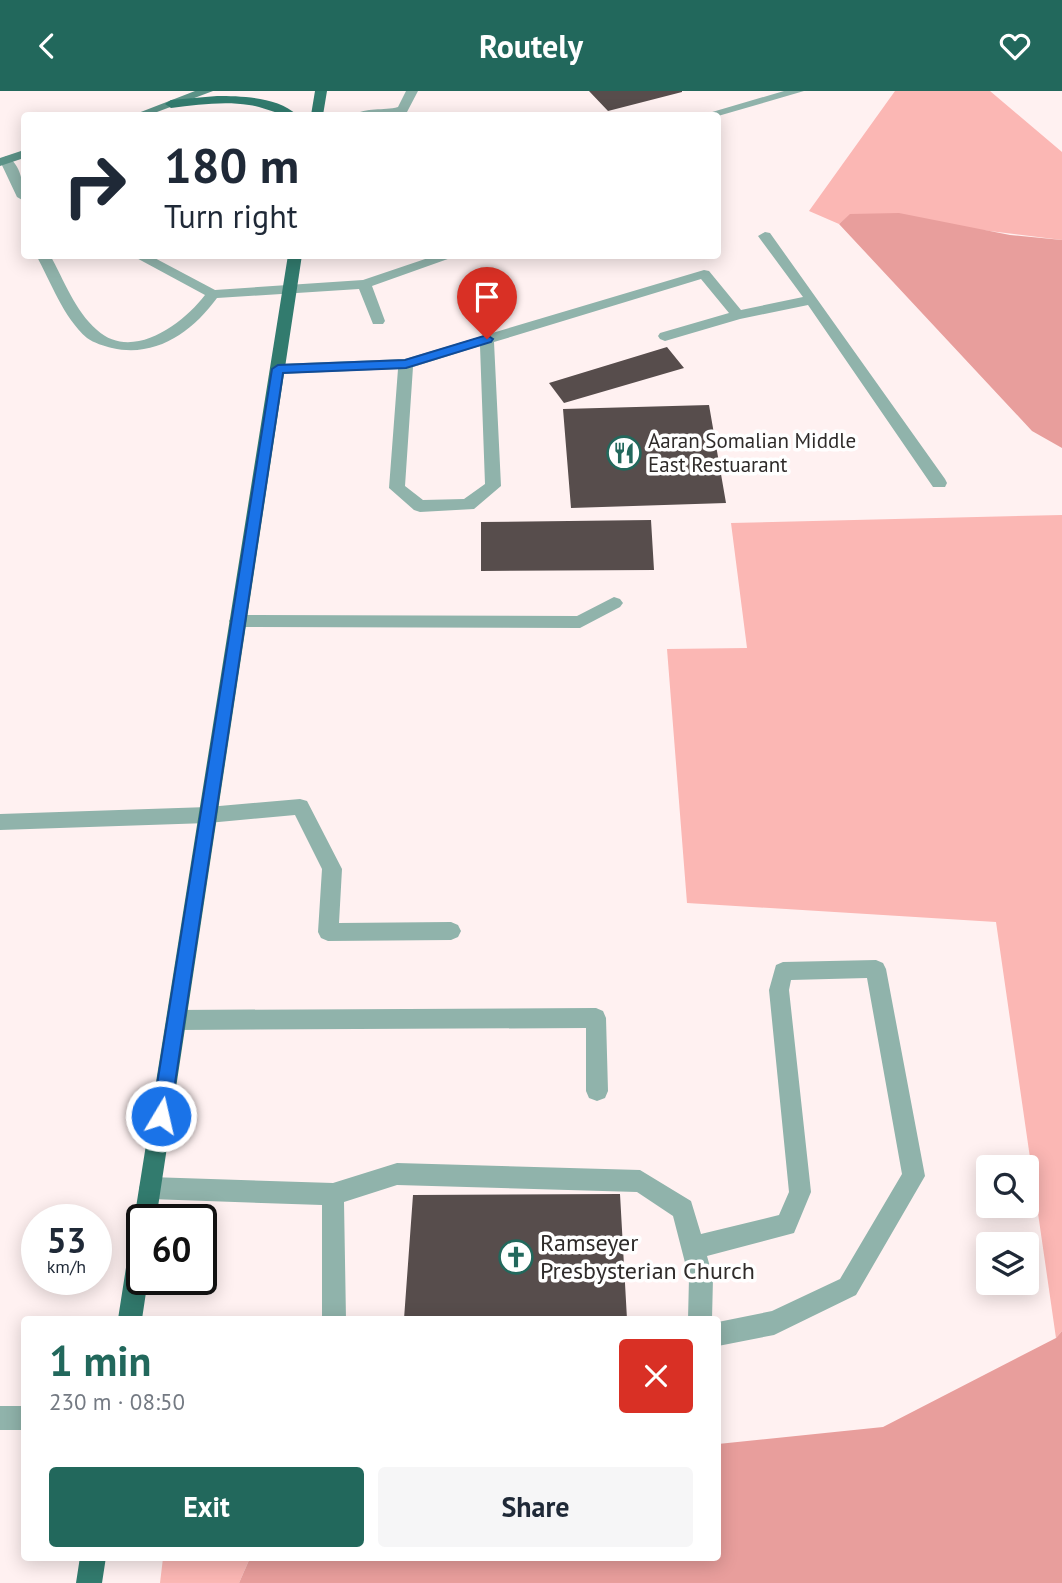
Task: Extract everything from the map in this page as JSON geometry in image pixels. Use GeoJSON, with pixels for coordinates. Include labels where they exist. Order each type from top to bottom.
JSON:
{"type":"FeatureCollection","features":[{"type":"Feature","properties":{"kind":"main road"},"geometry":{"type":"LineString","coordinates":[[148,112],[207,91]]}},
{"type":"Feature","properties":{"kind":"main road"},"geometry":{"type":"LineString","coordinates":[[318,112],[321,91]]}},
{"type":"Feature","properties":{"kind":"main road"},"geometry":{"type":"LineString","coordinates":[[171,104],[213,99],[243,101],[285,112]]}},
{"type":"Feature","properties":{"kind":"main road"},"geometry":{"type":"LineString","coordinates":[[3,161],[21,155]]}},
{"type":"Feature","properties":{"kind":"main road"},"geometry":{"type":"LineString","coordinates":[[148,1204],[294,259]]}},
{"type":"Feature","properties":{"kind":"main road"},"geometry":{"type":"LineString","coordinates":[[130,1316],[134,1295]]}},
{"type":"Feature","properties":{"kind":"main road"},"geometry":{"type":"LineString","coordinates":[[89,1583],[92,1561]]}},
{"type":"Feature","properties":{"kind":"lane"},"geometry":{"type":"LineString","coordinates":[[394,112],[403,109],[412,91]]}},
{"type":"Feature","properties":{"kind":"lane"},"geometry":{"type":"LineString","coordinates":[[719,112],[798,91]]}},
{"type":"Feature","properties":{"kind":"lane"},"geometry":{"type":"LineString","coordinates":[[3,161],[21,192]]}},
{"type":"Feature","properties":{"kind":"lane"},"geometry":{"type":"LineString","coordinates":[[765,236],[939,483]]}},
{"type":"Feature","properties":{"kind":"lane"},"geometry":{"type":"LineString","coordinates":[[45,259],[77,315],[94,336],[118,344],[133,346],[158,342],[180,328],[213,293]]}},
{"type":"Feature","properties":{"kind":"lane"},"geometry":{"type":"LineString","coordinates":[[146,259],[213,293],[364,284],[440,259]]}},
{"type":"Feature","properties":{"kind":"lane"},"geometry":{"type":"LineString","coordinates":[[278,369],[406,364],[704,274],[738,315]]}},
{"type":"Feature","properties":{"kind":"lane"},"geometry":{"type":"LineString","coordinates":[[364,284],[378,321]]}},
{"type":"Feature","properties":{"kind":"lane"},"geometry":{"type":"LineString","coordinates":[[665,336],[738,315],[812,300]]}},
{"type":"Feature","properties":{"kind":"lane"},"geometry":{"type":"LineString","coordinates":[[406,364],[397,488],[420,506],[468,505],[493,486],[487,339]]}},
{"type":"Feature","properties":{"kind":"lane"},"geometry":{"type":"LineString","coordinates":[[239,621],[580,622],[614,603]]}},
{"type":"Feature","properties":{"kind":"lane"},"geometry":{"type":"LineString","coordinates":[[0,822],[208,815],[300,807],[332,869],[328,932],[451,931]]}},
{"type":"Feature","properties":{"kind":"lane"},"geometry":{"type":"LineString","coordinates":[[693,1248],[786,1225],[800,1192],[779,990],[783,971],[876,969],[914,1176],[848,1287],[774,1323],[721,1333]]}},
{"type":"Feature","properties":{"kind":"lane"},"geometry":{"type":"LineString","coordinates":[[176,1020],[596,1018],[597,1091]]}},
{"type":"Feature","properties":{"kind":"lane"},"geometry":{"type":"LineString","coordinates":[[150,1188],[333,1195],[397,1174],[640,1181],[682,1209],[701,1278],[700,1316]]}},
{"type":"Feature","properties":{"kind":"lane"},"geometry":{"type":"LineString","coordinates":[[333,1195],[334,1316]]}},
{"type":"Feature","properties":{"kind":"lane"},"geometry":{"type":"LineString","coordinates":[[0,1418],[21,1417]]}},
{"type":"Feature","properties":{"kind":"shaded area"},"geometry":{"type":"Polygon","coordinates":[[[895,91],[990,91],[1062,152],[1062,240],[851,214],[839,224],[809,211],[895,91]]]}},
{"type":"Feature","properties":{"kind":"shaded area"},"geometry":{"type":"Polygon","coordinates":[[[899,213],[1010,235],[1062,240],[1062,448],[1032,431],[839,224],[850,214],[899,213]]]}},
{"type":"Feature","properties":{"kind":"shaded area"},"geometry":{"type":"Polygon","coordinates":[[[1062,515],[1062,1331],[1056,1338],[1039,1218],[1039,1155],[1030,1155],[996,922],[687,903],[667,649],[747,648],[731,523],[1062,515]]]}},
{"type":"Feature","properties":{"kind":"shaded area"},"geometry":{"type":"Polygon","coordinates":[[[1062,1331],[1062,1583],[239,1583],[249,1561],[721,1561],[721,1444],[883,1427],[1056,1338],[1062,1331]]]}},
{"type":"Feature","properties":{"kind":"shaded area"},"geometry":{"type":"Polygon","coordinates":[[[163,1561],[249,1561],[239,1583],[160,1583],[163,1561]]]}},
{"type":"Feature","properties":{"kind":"building"},"geometry":{"type":"Polygon","coordinates":[[[589,91],[682,91],[682,92],[608,111],[589,91]]]}},
{"type":"Feature","properties":{"kind":"building"},"geometry":{"type":"Polygon","coordinates":[[[667,347],[684,368],[564,403],[549,383],[667,347]]]}},
{"type":"Feature","properties":{"kind":"building"},"geometry":{"type":"Polygon","coordinates":[[[709,405],[726,503],[571,508],[563,409],[709,405]]]}},
{"type":"Feature","properties":{"kind":"building"},"geometry":{"type":"Polygon","coordinates":[[[651,520],[654,570],[481,571],[481,522],[651,520]]]}},
{"type":"Feature","properties":{"kind":"building","name":"Ramseyer Presbysterian Church"},"geometry":{"type":"Polygon","coordinates":[[[620,1194],[627,1316],[404,1316],[413,1195],[620,1194]]]}},
{"type":"Feature","properties":{"kind":"place","name":"Aaran Somalian Middle East Restuarant"},"geometry":{"type":"Point","coordinates":[624,453]}},
{"type":"Feature","properties":{"kind":"place","name":"Ramseyer Presbysterian Church"},"geometry":{"type":"Point","coordinates":[516,1257]}},
{"type":"Feature","properties":{"kind":"route"},"geometry":{"type":"LineString","coordinates":[[161,1116],[278,369],[406,364],[487,339]]}}]}
